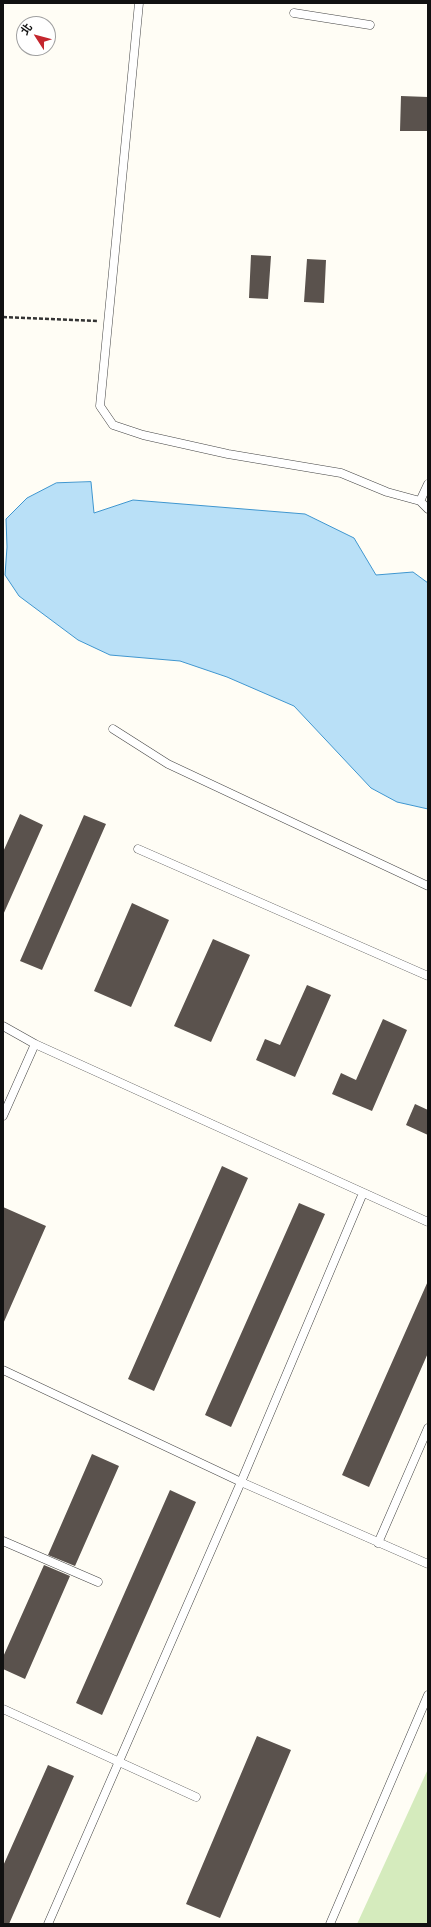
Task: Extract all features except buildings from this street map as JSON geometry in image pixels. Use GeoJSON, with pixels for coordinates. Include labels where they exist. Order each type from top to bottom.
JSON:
{"type":"FeatureCollection","features":[{"type":"Feature","properties":{"kind":"lane"},"geometry":{"type":"LineString","coordinates":[[139,3],[100,406],[113,425],[143,435],[228,454],[341,473],[387,492],[420,501],[428,509]]}},
{"type":"Feature","properties":{"kind":"lane"},"geometry":{"type":"LineString","coordinates":[[294,13],[370,25]]}},
{"type":"Feature","properties":{"kind":"lane"},"geometry":{"type":"LineString","coordinates":[[420,501],[428,484]]}},
{"type":"Feature","properties":{"kind":"lane"},"geometry":{"type":"LineString","coordinates":[[113,729],[168,764],[428,886]]}},
{"type":"Feature","properties":{"kind":"lane"},"geometry":{"type":"LineString","coordinates":[[138,849],[428,976]]}},
{"type":"Feature","properties":{"kind":"lane"},"geometry":{"type":"LineString","coordinates":[[3,1026],[35,1044],[428,1222]]}},
{"type":"Feature","properties":{"kind":"lane"},"geometry":{"type":"LineString","coordinates":[[3,1116],[35,1044]]}},
{"type":"Feature","properties":{"kind":"lane"},"geometry":{"type":"LineString","coordinates":[[48,1924],[241,1482],[363,1193]]}},
{"type":"Feature","properties":{"kind":"lane"},"geometry":{"type":"LineString","coordinates":[[3,1370],[241,1482],[428,1564]]}},
{"type":"Feature","properties":{"kind":"lane"},"geometry":{"type":"LineString","coordinates":[[378,1543],[428,1428]]}},
{"type":"Feature","properties":{"kind":"lane"},"geometry":{"type":"LineString","coordinates":[[3,1541],[98,1582]]}},
{"type":"Feature","properties":{"kind":"lane"},"geometry":{"type":"LineString","coordinates":[[330,1924],[428,1695]]}},
{"type":"Feature","properties":{"kind":"lane"},"geometry":{"type":"LineString","coordinates":[[3,1709],[196,1797]]}},
{"type":"Feature","properties":{"kind":"path"},"geometry":{"type":"LineString","coordinates":[[3,317],[108,322]]}},
{"type":"Feature","properties":{"kind":"green space"},"geometry":{"type":"Polygon","coordinates":[[[428,1769],[428,1924],[357,1924],[428,1769]]]}},
{"type":"Feature","properties":{"kind":"water"},"geometry":{"type":"Polygon","coordinates":[[[91,482],[94,513],[133,500],[305,514],[354,538],[376,575],[413,572],[428,583],[428,809],[397,802],[371,788],[294,706],[227,677],[180,661],[110,655],[78,640],[19,596],[5,575],[7,547],[6,519],[27,498],[56,483],[91,482]]]}}]}
